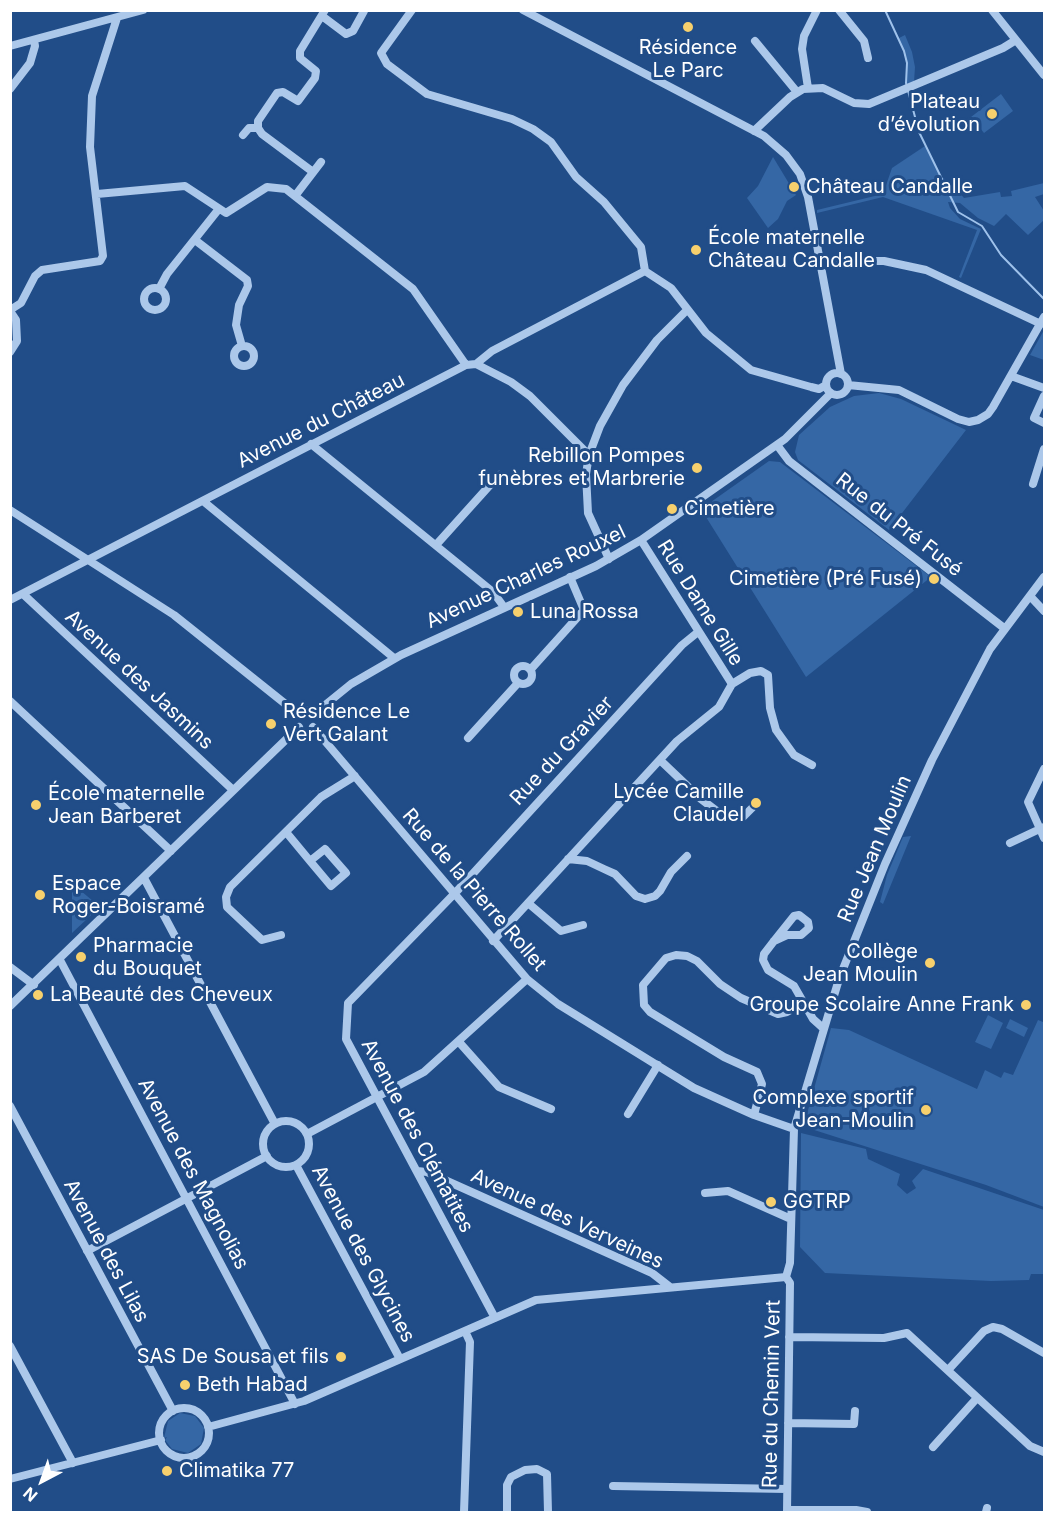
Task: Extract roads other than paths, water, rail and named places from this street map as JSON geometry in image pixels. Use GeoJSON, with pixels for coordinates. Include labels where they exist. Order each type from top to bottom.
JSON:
{"type":"FeatureCollection","features":[{"type":"Feature","properties":{"kind":"street"},"geometry":{"type":"LineString","coordinates":[[10,46],[143,10]]}},
{"type":"Feature","properties":{"kind":"street"},"geometry":{"type":"LineString","coordinates":[[313,172],[262,134],[258,128],[258,121],[277,93],[283,92],[298,101],[315,78],[316,71],[300,58],[300,51],[324,13],[346,34],[352,31],[364,10]]}},
{"type":"Feature","properties":{"kind":"street"},"geometry":{"type":"LineString","coordinates":[[412,10],[381,53],[387,64],[427,94],[512,119],[551,141],[576,177],[604,202],[641,247],[645,271],[671,288],[718,345],[751,370],[819,389],[829,389],[840,395],[848,385]]}},
{"type":"Feature","properties":{"kind":"street"},"geometry":{"type":"LineString","coordinates":[[523,10],[769,139],[786,155],[800,174],[808,197],[841,375],[848,385],[899,390],[958,419],[969,422],[988,414],[1042,321],[941,275],[919,268],[884,261],[855,261],[822,266]]}},
{"type":"Feature","properties":{"kind":"street"},"geometry":{"type":"LineString","coordinates":[[808,88],[802,49],[804,36],[817,10]]}},
{"type":"Feature","properties":{"kind":"street"},"geometry":{"type":"LineString","coordinates":[[839,10],[864,41],[868,58]]}},
{"type":"Feature","properties":{"kind":"street"},"geometry":{"type":"LineString","coordinates":[[992,10],[1044,75]]}},
{"type":"Feature","properties":{"kind":"street"},"geometry":{"type":"LineString","coordinates":[[10,352],[17,341],[16,320],[10,311],[21,303],[35,276],[42,270],[100,261],[103,256],[98,194],[90,147],[92,96],[117,18]]}},
{"type":"Feature","properties":{"kind":"street"},"geometry":{"type":"LineString","coordinates":[[10,89],[30,63],[35,46],[34,40]]}},
{"type":"Feature","properties":{"kind":"street"},"geometry":{"type":"LineString","coordinates":[[754,131],[797,92],[808,88],[823,88],[864,105],[1003,48],[1016,40]]}},
{"type":"Feature","properties":{"kind":"street"},"geometry":{"type":"LineString","coordinates":[[755,41],[797,92]]}},
{"type":"Feature","properties":{"kind":"street"},"geometry":{"type":"LineString","coordinates":[[243,135],[249,128],[258,128]]}},
{"type":"Feature","properties":{"kind":"street"},"geometry":{"type":"LineString","coordinates":[[295,196],[321,162]]}},
{"type":"Feature","properties":{"kind":"street"},"geometry":{"type":"LineString","coordinates":[[98,194],[185,186],[218,210],[226,213],[267,187],[286,189],[413,289],[466,365]]}},
{"type":"Feature","properties":{"kind":"street"},"geometry":{"type":"LineString","coordinates":[[159,289],[218,210]]}},
{"type":"Feature","properties":{"kind":"street"},"geometry":{"type":"LineString","coordinates":[[195,240],[247,280],[248,286],[238,305],[236,325],[242,346]]}},
{"type":"Feature","properties":{"kind":"street","name":"Avenue du Château"},"geometry":{"type":"LineString","coordinates":[[10,600],[466,365],[476,364],[492,351],[645,271]]}},
{"type":"Feature","properties":{"kind":"street"},"geometry":{"type":"LineString","coordinates":[[609,559],[588,513],[586,474],[589,455],[600,426],[623,385],[657,340],[687,310]]}},
{"type":"Feature","properties":{"kind":"street"},"geometry":{"type":"LineString","coordinates":[[476,364],[512,382],[530,396],[589,455]]}},
{"type":"Feature","properties":{"kind":"street"},"geometry":{"type":"LineString","coordinates":[[829,389],[831,376],[841,375]]}},
{"type":"Feature","properties":{"kind":"street"},"geometry":{"type":"LineString","coordinates":[[1011,376],[1044,388]]}},
{"type":"Feature","properties":{"kind":"street","name":"Avenue Charles Rouxel"},"geometry":{"type":"LineString","coordinates":[[314,714],[351,684],[394,658],[609,559],[641,540],[777,445],[829,389]]}},
{"type":"Feature","properties":{"kind":"street"},"geometry":{"type":"LineString","coordinates":[[1044,396],[1034,418],[1044,423]]}},
{"type":"Feature","properties":{"kind":"street"},"geometry":{"type":"LineString","coordinates":[[311,444],[493,592],[504,607]]}},
{"type":"Feature","properties":{"kind":"street","name":"Rue du Pré Fusé"},"geometry":{"type":"LineString","coordinates":[[777,445],[789,461],[1004,628]]}},
{"type":"Feature","properties":{"kind":"street"},"geometry":{"type":"LineString","coordinates":[[1033,484],[1044,449]]}},
{"type":"Feature","properties":{"kind":"street"},"geometry":{"type":"LineString","coordinates":[[436,545],[499,475]]}},
{"type":"Feature","properties":{"kind":"street"},"geometry":{"type":"LineString","coordinates":[[203,501],[394,658]]}},
{"type":"Feature","properties":{"kind":"street"},"geometry":{"type":"LineString","coordinates":[[10,510],[89,559],[193,629],[298,714]]}},
{"type":"Feature","properties":{"kind":"street","name":"Rue Dame Gille"},"geometry":{"type":"LineString","coordinates":[[641,540],[732,684]]}},
{"type":"Feature","properties":{"kind":"street"},"geometry":{"type":"LineString","coordinates":[[531,669],[584,610],[570,577]]}},
{"type":"Feature","properties":{"kind":"street","name":"Rue Jean Moulin"},"geometry":{"type":"LineString","coordinates":[[786,1277],[790,1263],[794,1129],[823,1028],[858,931],[905,817],[957,711],[1004,628],[1044,577]]}},
{"type":"Feature","properties":{"kind":"street","name":"Avenue des Jasmins"},"geometry":{"type":"LineString","coordinates":[[23,594],[233,790]]}},
{"type":"Feature","properties":{"kind":"street"},"geometry":{"type":"LineString","coordinates":[[1030,596],[1044,611]]}},
{"type":"Feature","properties":{"kind":"street","name":"Rue du Gravier"},"geometry":{"type":"LineString","coordinates":[[453,894],[682,645],[698,632]]}},
{"type":"Feature","properties":{"kind":"street"},"geometry":{"type":"LineString","coordinates":[[518,683],[514,678],[516,669],[522,666],[531,669]]}},
{"type":"Feature","properties":{"kind":"street"},"geometry":{"type":"LineString","coordinates":[[468,738],[518,683],[529,683],[533,678],[531,669]]}},
{"type":"Feature","properties":{"kind":"street"},"geometry":{"type":"LineString","coordinates":[[492,941],[683,735],[718,707],[732,684],[750,673],[761,671],[768,675],[770,708],[776,730],[794,755],[812,765]]}},
{"type":"Feature","properties":{"kind":"street"},"geometry":{"type":"LineString","coordinates":[[10,701],[171,851]]}},
{"type":"Feature","properties":{"kind":"street"},"geometry":{"type":"LineString","coordinates":[[306,710],[314,714],[316,722],[313,727],[304,730],[299,727],[296,719],[298,714],[306,710]]}},
{"type":"Feature","properties":{"kind":"street"},"geometry":{"type":"LineString","coordinates":[[10,1006],[299,727]]}},
{"type":"Feature","properties":{"kind":"street","name":"Rue de la Pierre Rollet"},"geometry":{"type":"LineString","coordinates":[[313,727],[527,980],[558,1004],[694,1088],[754,1115],[794,1129]]}},
{"type":"Feature","properties":{"kind":"street"},"geometry":{"type":"LineString","coordinates":[[660,760],[722,815],[730,818],[743,817],[758,802]]}},
{"type":"Feature","properties":{"kind":"street"},"geometry":{"type":"LineString","coordinates":[[1044,769],[1028,802],[1042,828],[1044,838]]}},
{"type":"Feature","properties":{"kind":"street"},"geometry":{"type":"LineString","coordinates":[[281,935],[262,940],[227,907],[226,897],[230,887],[321,798],[355,776]]}},
{"type":"Feature","properties":{"kind":"street"},"geometry":{"type":"LineString","coordinates":[[1010,843],[1042,828]]}},
{"type":"Feature","properties":{"kind":"street"},"geometry":{"type":"LineString","coordinates":[[286,832],[310,861]]}},
{"type":"Feature","properties":{"kind":"street"},"geometry":{"type":"LineString","coordinates":[[568,859],[587,861],[604,868],[615,874],[636,896],[645,899],[655,896],[660,891],[671,872],[687,856]]}},
{"type":"Feature","properties":{"kind":"street"},"geometry":{"type":"LineString","coordinates":[[144,878],[275,1124]]}},
{"type":"Feature","properties":{"kind":"street","name":"Avenue des Clématites"},"geometry":{"type":"LineString","coordinates":[[453,894],[348,1003],[345,1034],[495,1318]]}},
{"type":"Feature","properties":{"kind":"street"},"geometry":{"type":"LineString","coordinates":[[528,903],[561,932],[583,925]]}},
{"type":"Feature","properties":{"kind":"street"},"geometry":{"type":"LineString","coordinates":[[774,941],[764,954],[765,966],[794,986],[815,1023],[823,1028]]}},
{"type":"Feature","properties":{"kind":"street"},"geometry":{"type":"LineString","coordinates":[[754,1115],[762,1084],[757,1072],[724,1057],[650,1012],[644,1005],[643,985],[666,958],[676,955],[687,956],[697,960],[720,984],[741,998],[778,1014],[804,1003]]}},
{"type":"Feature","properties":{"kind":"street","name":"Avenue des Magnolias"},"geometry":{"type":"LineString","coordinates":[[60,960],[295,1404]]}},
{"type":"Feature","properties":{"kind":"street"},"geometry":{"type":"LineString","coordinates":[[10,967],[34,985]]}},
{"type":"Feature","properties":{"kind":"street"},"geometry":{"type":"LineString","coordinates":[[307,1134],[424,1072],[527,980]]}},
{"type":"Feature","properties":{"kind":"street"},"geometry":{"type":"LineString","coordinates":[[459,1042],[499,1087],[551,1109]]}},
{"type":"Feature","properties":{"kind":"street"},"geometry":{"type":"LineString","coordinates":[[628,1114],[658,1065]]}},
{"type":"Feature","properties":{"kind":"street","name":"Avenue des Lilas"},"geometry":{"type":"LineString","coordinates":[[10,1106],[173,1411]]}},
{"type":"Feature","properties":{"kind":"street"},"geometry":{"type":"LineString","coordinates":[[290,1121],[297,1123],[307,1134],[309,1148],[302,1161],[296,1165],[277,1165],[267,1156],[263,1142],[265,1135],[275,1124],[290,1121]]}},
{"type":"Feature","properties":{"kind":"street"},"geometry":{"type":"LineString","coordinates":[[87,1251],[267,1156]]}},
{"type":"Feature","properties":{"kind":"street","name":"Avenue des Glycines"},"geometry":{"type":"LineString","coordinates":[[296,1165],[400,1359]]}},
{"type":"Feature","properties":{"kind":"street","name":"Avenue des Verveines"},"geometry":{"type":"LineString","coordinates":[[417,1171],[427,1172],[652,1274],[670,1287]]}},
{"type":"Feature","properties":{"kind":"street"},"geometry":{"type":"LineString","coordinates":[[705,1193],[728,1191],[791,1219]]}},
{"type":"Feature","properties":{"kind":"street"},"geometry":{"type":"LineString","coordinates":[[208,1427],[295,1404],[536,1300],[786,1277]]}},
{"type":"Feature","properties":{"kind":"street","name":"Rue du Chemin Vert"},"geometry":{"type":"LineString","coordinates":[[786,1277],[790,1283],[787,1511]]}},
{"type":"Feature","properties":{"kind":"street"},"geometry":{"type":"LineString","coordinates":[[949,1369],[984,1331],[993,1327],[1002,1329],[1044,1353]]}},
{"type":"Feature","properties":{"kind":"street"},"geometry":{"type":"LineString","coordinates":[[464,1512],[470,1342],[465,1331]]}},
{"type":"Feature","properties":{"kind":"street"},"geometry":{"type":"LineString","coordinates":[[789,1337],[884,1338],[907,1333],[949,1369],[1030,1446],[1044,1452]]}},
{"type":"Feature","properties":{"kind":"street"},"geometry":{"type":"LineString","coordinates":[[10,1347],[73,1463]]}},
{"type":"Feature","properties":{"kind":"street"},"geometry":{"type":"LineString","coordinates":[[933,1447],[977,1398]]}},
{"type":"Feature","properties":{"kind":"street"},"geometry":{"type":"LineString","coordinates":[[180,1408],[195,1410],[206,1420],[208,1427],[205,1447],[187,1457],[174,1455],[161,1440],[162,1423],[173,1411],[180,1408]]}},
{"type":"Feature","properties":{"kind":"street"},"geometry":{"type":"LineString","coordinates":[[788,1423],[854,1424],[855,1411]]}},
{"type":"Feature","properties":{"kind":"street"},"geometry":{"type":"LineString","coordinates":[[10,1479],[161,1440]]}},
{"type":"Feature","properties":{"kind":"street"},"geometry":{"type":"LineString","coordinates":[[507,1512],[507,1485],[511,1477],[525,1470],[537,1469],[547,1474],[548,1512]]}},
{"type":"Feature","properties":{"kind":"street"},"geometry":{"type":"LineString","coordinates":[[613,1486],[787,1489]]}},
{"type":"Feature","properties":{"kind":"street"},"geometry":{"type":"LineString","coordinates":[[787,1511],[867,1512]]}},
{"type":"Feature","properties":{"kind":"waterway"},"geometry":{"type":"LineString","coordinates":[[885,10],[904,51],[907,63],[906,83],[919,132],[958,212],[982,226],[1001,255],[1044,299]]}},
{"type":"Feature","properties":{"kind":"place","name":"Résidence Le Parc"},"geometry":{"type":"Point","coordinates":[688,27]}},
{"type":"Feature","properties":{"kind":"place","name":"Plateau d’évolution"},"geometry":{"type":"Point","coordinates":[992,114]}},
{"type":"Feature","properties":{"kind":"place","name":"Château Candalle"},"geometry":{"type":"Point","coordinates":[794,187]}},
{"type":"Feature","properties":{"kind":"place","name":"École maternelle Château Candalle"},"geometry":{"type":"Point","coordinates":[696,250]}},
{"type":"Feature","properties":{"kind":"place","name":"Rebillon Pompes funèbres et Marbrerie"},"geometry":{"type":"Point","coordinates":[697,468]}},
{"type":"Feature","properties":{"kind":"place","name":"Cimetière"},"geometry":{"type":"Point","coordinates":[672,509]}},
{"type":"Feature","properties":{"kind":"place","name":"Cimetière (Pré Fusé)"},"geometry":{"type":"Point","coordinates":[934,579]}},
{"type":"Feature","properties":{"kind":"place","name":"Luna Rossa"},"geometry":{"type":"Point","coordinates":[518,612]}},
{"type":"Feature","properties":{"kind":"place","name":"Résidence Le Vert Galant"},"geometry":{"type":"Point","coordinates":[271,724]}},
{"type":"Feature","properties":{"kind":"place","name":"Lycée Camille Claudel"},"geometry":{"type":"Point","coordinates":[756,803]}},
{"type":"Feature","properties":{"kind":"place","name":"École maternelle Jean Barberet"},"geometry":{"type":"Point","coordinates":[36,805]}},
{"type":"Feature","properties":{"kind":"place","name":"Espace Roger-Boisramé"},"geometry":{"type":"Point","coordinates":[40,895]}},
{"type":"Feature","properties":{"kind":"place","name":"Pharmacie du Bouquet"},"geometry":{"type":"Point","coordinates":[81,957]}},
{"type":"Feature","properties":{"kind":"place","name":"Collège Jean Moulin"},"geometry":{"type":"Point","coordinates":[930,963]}},
{"type":"Feature","properties":{"kind":"place","name":"La Beauté des Cheveux"},"geometry":{"type":"Point","coordinates":[38,995]}},
{"type":"Feature","properties":{"kind":"place","name":"Groupe Scolaire Anne Frank"},"geometry":{"type":"Point","coordinates":[1026,1005]}},
{"type":"Feature","properties":{"kind":"place","name":"Complexe sportif Jean-Moulin"},"geometry":{"type":"Point","coordinates":[926,1110]}},
{"type":"Feature","properties":{"kind":"place","name":"GGTRP"},"geometry":{"type":"Point","coordinates":[771,1202]}},
{"type":"Feature","properties":{"kind":"place","name":"SAS De Sousa et fils"},"geometry":{"type":"Point","coordinates":[341,1357]}},
{"type":"Feature","properties":{"kind":"place","name":"Beth Habad"},"geometry":{"type":"Point","coordinates":[185,1385]}},
{"type":"Feature","properties":{"kind":"place","name":"Climatika 77"},"geometry":{"type":"Point","coordinates":[167,1471]}}]}
